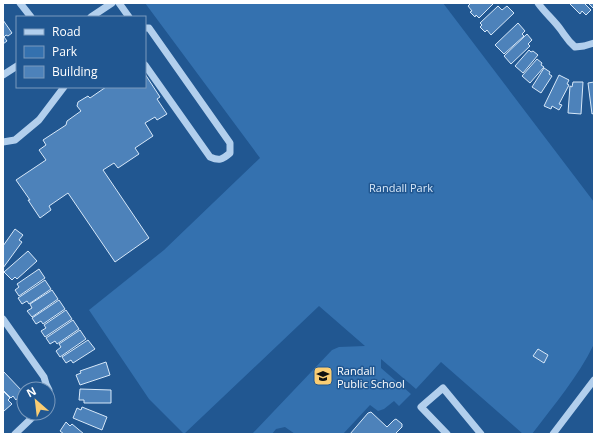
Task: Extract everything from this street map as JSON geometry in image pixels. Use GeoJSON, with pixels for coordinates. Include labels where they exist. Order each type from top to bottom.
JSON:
{"type":"FeatureCollection","features":[{"type":"Feature","properties":{"kind":"street"},"geometry":{"type":"LineString","coordinates":[[20,3],[31,16]]}},
{"type":"Feature","properties":{"kind":"street"},"geometry":{"type":"LineString","coordinates":[[92,16],[112,3]]}},
{"type":"Feature","properties":{"kind":"street"},"geometry":{"type":"LineString","coordinates":[[120,3],[128,16]]}},
{"type":"Feature","properties":{"kind":"street"},"geometry":{"type":"LineString","coordinates":[[538,3],[568,41],[575,47],[594,43]]}},
{"type":"Feature","properties":{"kind":"street"},"geometry":{"type":"LineString","coordinates":[[146,28],[149,28],[230,143],[230,153],[224,158],[217,160],[210,157],[146,66]]}},
{"type":"Feature","properties":{"kind":"street"},"geometry":{"type":"LineString","coordinates":[[3,75],[16,67]]}},
{"type":"Feature","properties":{"kind":"street"},"geometry":{"type":"LineString","coordinates":[[3,142],[15,140],[39,120],[63,88]]}},
{"type":"Feature","properties":{"kind":"street"},"geometry":{"type":"LineString","coordinates":[[3,319],[44,377],[45,381]]}},
{"type":"Feature","properties":{"kind":"street"},"geometry":{"type":"LineString","coordinates":[[553,434],[594,380]]}},
{"type":"Feature","properties":{"kind":"street"},"geometry":{"type":"LineString","coordinates":[[447,434],[421,407],[443,388],[481,434]]}},
{"type":"Feature","properties":{"kind":"street"},"geometry":{"type":"LineString","coordinates":[[15,434],[29,421]]}},
{"type":"Feature","properties":{"kind":"green space","name":"Randall Park"},"geometry":{"type":"Polygon","coordinates":[[[145,3],[443,3],[594,202],[594,344],[581,368],[532,434],[523,434],[441,362],[416,389],[381,359],[381,368],[411,394],[399,406],[394,401],[384,409],[378,411],[370,405],[343,434],[295,434],[285,427],[276,429],[272,434],[252,434],[332,350],[339,347],[365,346],[319,306],[184,434],[149,399],[89,310],[164,250],[260,158],[145,3]]]}},
{"type":"Feature","properties":{"kind":"building"},"geometry":{"type":"Polygon","coordinates":[[[471,3],[494,3],[479,18],[476,15],[475,17],[470,12],[472,11],[468,6],[471,3]]]}},
{"type":"Feature","properties":{"kind":"building"},"geometry":{"type":"Polygon","coordinates":[[[569,3],[584,3],[591,10],[586,15],[582,11],[580,14],[569,3]]]}},
{"type":"Feature","properties":{"kind":"building"},"geometry":{"type":"Polygon","coordinates":[[[588,3],[594,3],[594,9],[588,3]]]}},
{"type":"Feature","properties":{"kind":"building"},"geometry":{"type":"Polygon","coordinates":[[[498,6],[502,10],[507,6],[514,13],[491,35],[487,30],[485,32],[480,27],[482,25],[480,23],[498,6]]]}},
{"type":"Feature","properties":{"kind":"building"},"geometry":{"type":"Polygon","coordinates":[[[3,20],[12,33],[4,37],[7,41],[3,44],[3,20]]]}},
{"type":"Feature","properties":{"kind":"building"},"geometry":{"type":"Polygon","coordinates":[[[518,23],[525,31],[522,34],[524,36],[504,54],[495,45],[518,23]]]}},
{"type":"Feature","properties":{"kind":"building"},"geometry":{"type":"Polygon","coordinates":[[[527,34],[532,40],[528,44],[530,46],[511,64],[504,56],[527,34]]]}},
{"type":"Feature","properties":{"kind":"building"},"geometry":{"type":"Polygon","coordinates":[[[529,50],[538,55],[523,73],[515,66],[529,50]]]}},
{"type":"Feature","properties":{"kind":"building"},"geometry":{"type":"Polygon","coordinates":[[[537,59],[544,67],[530,83],[522,76],[537,59]]]}},
{"type":"Feature","properties":{"kind":"building"},"geometry":{"type":"Polygon","coordinates":[[[544,68],[550,72],[549,74],[552,76],[541,93],[532,87],[544,68]]]}},
{"type":"Feature","properties":{"kind":"building"},"geometry":{"type":"Polygon","coordinates":[[[559,75],[569,80],[567,84],[569,85],[559,104],[562,105],[559,110],[552,106],[551,109],[544,106],[559,75]]]}},
{"type":"Feature","properties":{"kind":"building"},"geometry":{"type":"Polygon","coordinates":[[[146,76],[160,97],[157,99],[167,114],[157,120],[155,117],[145,123],[153,136],[135,148],[139,154],[118,168],[114,163],[103,170],[149,238],[115,262],[68,193],[49,206],[51,210],[40,218],[16,180],[46,160],[39,150],[46,145],[43,140],[66,125],[67,121],[81,111],[77,106],[78,102],[88,96],[90,98],[105,88],[146,88],[146,76]]]}},
{"type":"Feature","properties":{"kind":"building"},"geometry":{"type":"Polygon","coordinates":[[[573,82],[583,82],[581,114],[568,113],[570,86],[572,87],[573,82]]]}},
{"type":"Feature","properties":{"kind":"building"},"geometry":{"type":"Polygon","coordinates":[[[594,82],[594,113],[592,114],[588,83],[594,82]]]}},
{"type":"Feature","properties":{"kind":"building"},"geometry":{"type":"Polygon","coordinates":[[[15,229],[23,235],[19,240],[22,242],[3,268],[3,246],[15,229]]]}},
{"type":"Feature","properties":{"kind":"building"},"geometry":{"type":"Polygon","coordinates":[[[28,251],[37,261],[17,279],[15,277],[12,280],[4,272],[28,251]]]}},
{"type":"Feature","properties":{"kind":"building"},"geometry":{"type":"Polygon","coordinates":[[[39,269],[45,278],[19,296],[15,290],[19,287],[17,284],[39,269]]]}},
{"type":"Feature","properties":{"kind":"building"},"geometry":{"type":"Polygon","coordinates":[[[45,280],[51,289],[29,304],[27,301],[22,304],[18,298],[45,280]]]}},
{"type":"Feature","properties":{"kind":"building"},"geometry":{"type":"Polygon","coordinates":[[[52,290],[58,299],[32,317],[27,311],[32,308],[30,304],[52,290]]]}},
{"type":"Feature","properties":{"kind":"building"},"geometry":{"type":"Polygon","coordinates":[[[59,300],[65,309],[43,324],[41,321],[36,324],[32,318],[59,300]]]}},
{"type":"Feature","properties":{"kind":"building"},"geometry":{"type":"Polygon","coordinates":[[[66,310],[72,319],[45,337],[41,331],[46,328],[44,325],[66,310]]]}},
{"type":"Feature","properties":{"kind":"building"},"geometry":{"type":"Polygon","coordinates":[[[73,320],[79,329],[57,344],[55,341],[50,344],[46,338],[73,320]]]}},
{"type":"Feature","properties":{"kind":"building"},"geometry":{"type":"Polygon","coordinates":[[[80,330],[86,339],[60,357],[56,351],[61,347],[59,344],[80,330]]]}},
{"type":"Feature","properties":{"kind":"building"},"geometry":{"type":"Polygon","coordinates":[[[88,340],[95,349],[73,363],[71,360],[66,363],[62,357],[88,340]]]}},
{"type":"Feature","properties":{"kind":"building"},"geometry":{"type":"Polygon","coordinates":[[[538,349],[548,355],[544,363],[533,356],[538,349]]]}},
{"type":"Feature","properties":{"kind":"building"},"geometry":{"type":"Polygon","coordinates":[[[106,362],[110,375],[80,385],[76,375],[81,373],[80,371],[106,362]]]}},
{"type":"Feature","properties":{"kind":"building"},"geometry":{"type":"Polygon","coordinates":[[[3,371],[16,385],[16,400],[13,396],[11,398],[3,390],[3,371]]]}},
{"type":"Feature","properties":{"kind":"building"},"geometry":{"type":"Polygon","coordinates":[[[80,389],[111,390],[111,403],[84,403],[84,400],[79,400],[80,389]]]}},
{"type":"Feature","properties":{"kind":"building"},"geometry":{"type":"Polygon","coordinates":[[[3,391],[10,398],[8,400],[12,404],[4,411],[3,410],[3,391]]]}},
{"type":"Feature","properties":{"kind":"building"},"geometry":{"type":"Polygon","coordinates":[[[82,407],[107,417],[102,430],[73,418],[77,408],[81,410],[82,407]]]}},
{"type":"Feature","properties":{"kind":"building"},"geometry":{"type":"Polygon","coordinates":[[[371,412],[387,427],[396,419],[402,424],[402,427],[395,434],[350,434],[368,413],[371,412]]]}},
{"type":"Feature","properties":{"kind":"building"},"geometry":{"type":"Polygon","coordinates":[[[66,422],[70,426],[72,424],[84,434],[64,434],[60,431],[66,422]]]}},
{"type":"Feature","properties":{"kind":"place","name":"Randall Public School"},"geometry":{"type":"Point","coordinates":[323,376]}}]}
